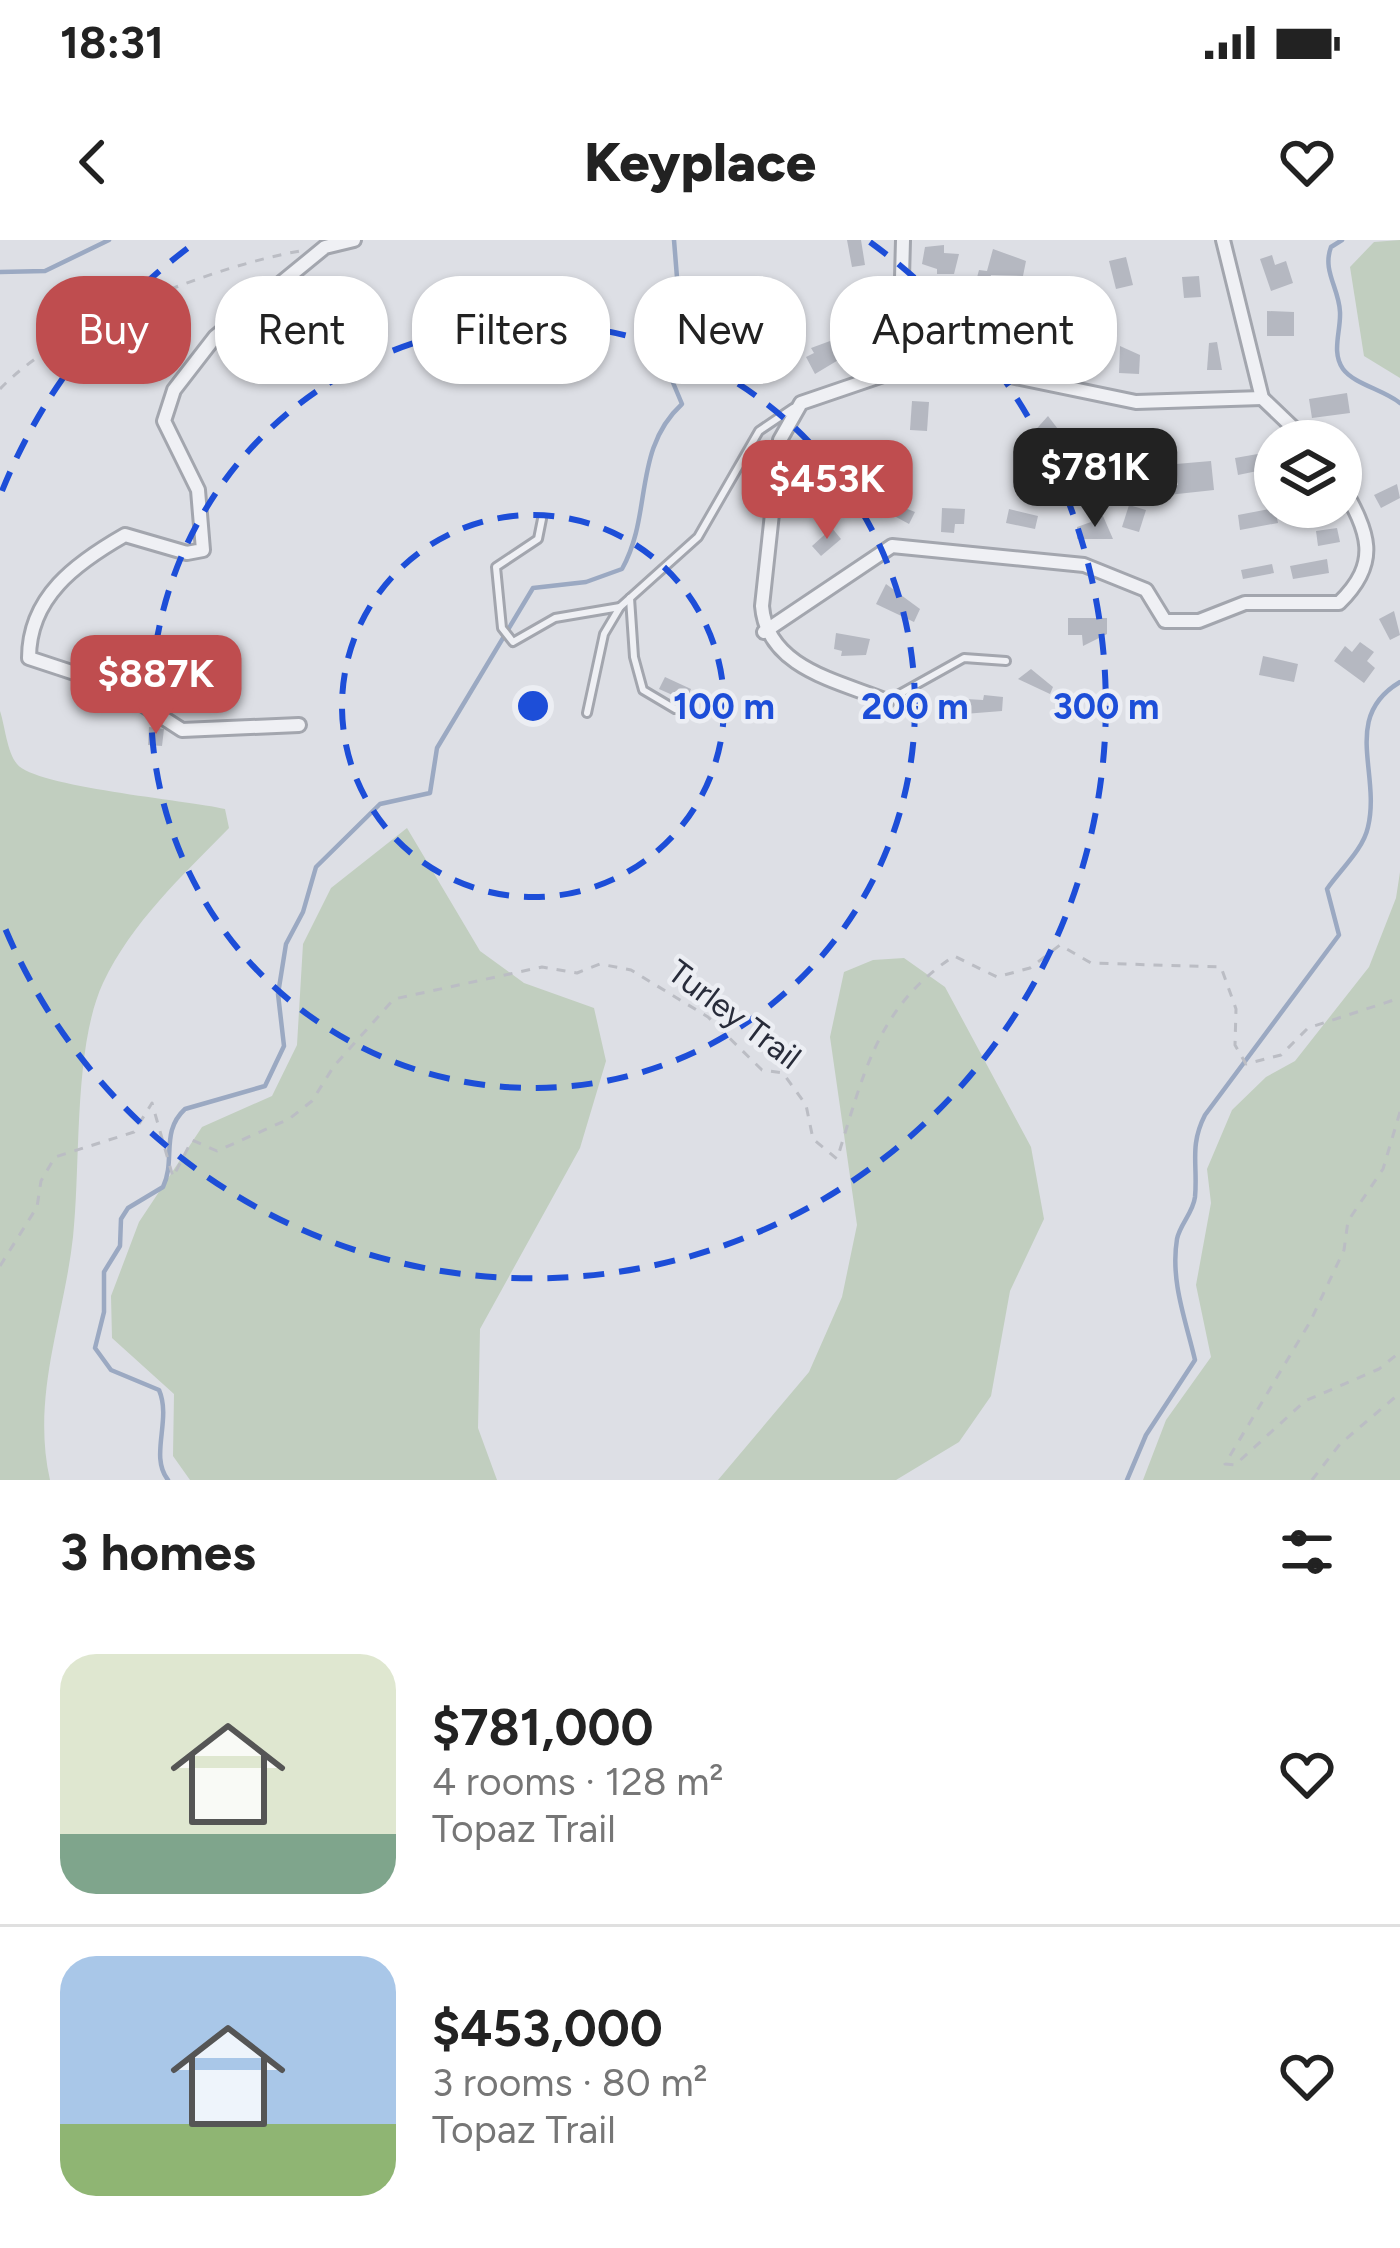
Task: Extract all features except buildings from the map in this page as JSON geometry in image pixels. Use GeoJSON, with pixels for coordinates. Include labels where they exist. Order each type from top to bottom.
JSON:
{"type":"FeatureCollection","features":[{"type":"Feature","properties":{"kind":"street"},"geometry":{"type":"LineString","coordinates":[[299,725],[182,730],[115,686],[29,658],[29,634],[58,582],[125,535],[187,553],[203,550],[198,490],[164,421],[175,390],[214,337],[326,247],[354,240]]}},
{"type":"Feature","properties":{"kind":"street"},"geometry":{"type":"LineString","coordinates":[[902,276],[903,240]]}},
{"type":"Feature","properties":{"kind":"street"},"geometry":{"type":"LineString","coordinates":[[1223,240],[1262,398],[1285,420]]}},
{"type":"Feature","properties":{"kind":"street"},"geometry":{"type":"LineString","coordinates":[[857,384],[801,403],[781,440],[762,606],[764,632],[790,661],[887,701]]}},
{"type":"Feature","properties":{"kind":"street"},"geometry":{"type":"LineString","coordinates":[[1051,384],[1136,402],[1262,398]]}},
{"type":"Feature","properties":{"kind":"street"},"geometry":{"type":"LineString","coordinates":[[764,632],[892,546],[1084,565],[1146,590],[1165,621],[1199,621],[1245,603],[1339,602],[1362,580],[1369,564],[1360,528]]}},
{"type":"Feature","properties":{"kind":"lane"},"geometry":{"type":"LineString","coordinates":[[587,713],[604,634],[620,607],[698,537],[759,431],[801,403]]}},
{"type":"Feature","properties":{"kind":"lane"},"geometry":{"type":"LineString","coordinates":[[542,519],[538,539],[496,567],[502,628],[514,642],[556,618],[620,607]]}},
{"type":"Feature","properties":{"kind":"lane"},"geometry":{"type":"LineString","coordinates":[[630,598],[634,657],[643,690],[675,709]]}},
{"type":"Feature","properties":{"kind":"lane"},"geometry":{"type":"LineString","coordinates":[[887,701],[964,658],[1006,661]]}},
{"type":"Feature","properties":{"kind":"path"},"geometry":{"type":"LineString","coordinates":[[0,389],[33,358],[88,326],[224,274],[326,247]]}},
{"type":"Feature","properties":{"kind":"path","name":"Turley Trail"},"geometry":{"type":"LineString","coordinates":[[0,1265],[38,1207],[41,1181],[55,1157],[134,1132],[152,1103],[173,1177],[192,1140],[217,1151],[289,1119],[312,1101],[334,1066],[394,999],[476,977],[517,976],[542,967],[577,973],[600,964],[632,970],[668,988],[709,1017],[762,1070],[784,1073],[806,1105],[813,1139],[837,1159],[858,1082],[891,1012],[955,956],[997,977],[1030,968],[1060,944],[1091,963],[1221,967],[1236,1009],[1235,1045],[1246,1064],[1281,1055],[1308,1028],[1400,998]]}},
{"type":"Feature","properties":{"kind":"path"},"geometry":{"type":"LineString","coordinates":[[1400,1112],[1383,1169],[1348,1221],[1344,1250],[1310,1322],[1225,1464],[1235,1465],[1305,1401],[1379,1369],[1400,1352]]}},
{"type":"Feature","properties":{"kind":"path"},"geometry":{"type":"LineString","coordinates":[[1312,1480],[1340,1444],[1400,1393]]}},
{"type":"Feature","properties":{"kind":"green space"},"geometry":{"type":"Polygon","coordinates":[[[1400,240],[1400,378],[1364,356],[1350,267],[1374,242],[1400,240]]]}},
{"type":"Feature","properties":{"kind":"green space"},"geometry":{"type":"Polygon","coordinates":[[[0,711],[14,759],[30,772],[80,786],[225,809],[229,828],[143,920],[115,961],[93,1010],[82,1073],[73,1237],[44,1418],[50,1480],[0,1480],[0,711]]]}},
{"type":"Feature","properties":{"kind":"green space"},"geometry":{"type":"Polygon","coordinates":[[[407,828],[480,951],[524,983],[594,1008],[606,1061],[580,1148],[480,1329],[478,1428],[497,1480],[190,1480],[173,1456],[174,1394],[112,1338],[111,1296],[139,1222],[202,1127],[272,1096],[297,1045],[303,944],[331,888],[407,828]]]}},
{"type":"Feature","properties":{"kind":"green space"},"geometry":{"type":"Polygon","coordinates":[[[1400,872],[1400,1480],[1143,1480],[1166,1420],[1211,1357],[1196,1285],[1211,1203],[1207,1169],[1232,1110],[1266,1077],[1295,1061],[1369,967],[1396,898],[1400,872]]]}},
{"type":"Feature","properties":{"kind":"green space"},"geometry":{"type":"Polygon","coordinates":[[[904,958],[945,987],[1031,1147],[1044,1219],[1010,1291],[991,1396],[959,1442],[896,1480],[718,1480],[809,1372],[842,1297],[857,1225],[830,1037],[844,972],[873,960],[904,958]]]}},
{"type":"Feature","properties":{"kind":"waterway"},"geometry":{"type":"LineString","coordinates":[[0,272],[45,271],[109,240]]}},
{"type":"Feature","properties":{"kind":"waterway"},"geometry":{"type":"LineString","coordinates":[[168,1480],[160,1460],[163,1413],[159,1390],[111,1370],[95,1348],[104,1312],[104,1272],[120,1246],[121,1219],[128,1208],[163,1187],[170,1137],[185,1109],[265,1086],[284,1046],[278,994],[286,944],[303,912],[316,867],[380,804],[430,793],[437,748],[533,588],[586,582],[622,569],[656,441],[682,404],[658,347],[666,337],[692,330],[678,290],[674,240]]}},
{"type":"Feature","properties":{"kind":"waterway"},"geometry":{"type":"LineString","coordinates":[[1342,240],[1331,247],[1328,264],[1339,303],[1339,362],[1354,379],[1400,403]]}},
{"type":"Feature","properties":{"kind":"waterway"},"geometry":{"type":"LineString","coordinates":[[1127,1480],[1146,1435],[1195,1360],[1180,1301],[1175,1255],[1195,1197],[1200,1126],[1339,935],[1327,889],[1356,852],[1368,827],[1367,729],[1382,696],[1400,682]]}}]}
